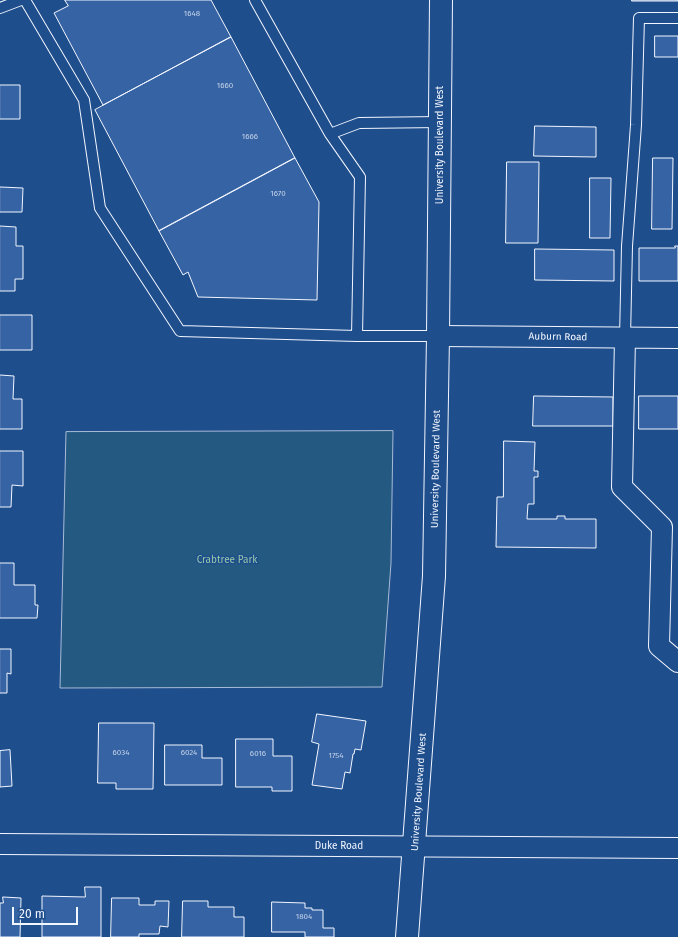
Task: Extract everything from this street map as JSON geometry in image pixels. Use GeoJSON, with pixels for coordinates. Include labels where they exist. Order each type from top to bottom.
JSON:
{"type":"FeatureCollection","features":[{"type":"Feature","properties":{"kind":"main road","name":"University Boulevard West"},"geometry":{"type":"LineString","coordinates":[[408,937],[434,576],[441,0]]}},
{"type":"Feature","properties":{"kind":"street","name":"Auburn Road"},"geometry":{"type":"LineString","coordinates":[[438,336],[678,338]]}},
{"type":"Feature","properties":{"kind":"street"},"geometry":{"type":"LineString","coordinates":[[625,338],[622,487],[662,527],[659,646],[678,662]]}},
{"type":"Feature","properties":{"kind":"street","name":"Duke Road"},"geometry":{"type":"LineString","coordinates":[[0,844],[678,848]]}},
{"type":"Feature","properties":{"kind":"lane"},"geometry":{"type":"LineString","coordinates":[[0,8],[21,0]]}},
{"type":"Feature","properties":{"kind":"lane"},"geometry":{"type":"LineString","coordinates":[[25,0],[84,100],[100,208],[180,331],[357,336],[438,336]]}},
{"type":"Feature","properties":{"kind":"lane"},"geometry":{"type":"LineString","coordinates":[[255,0],[330,134],[360,177],[357,336]]}},
{"type":"Feature","properties":{"kind":"lane"},"geometry":{"type":"LineString","coordinates":[[625,338],[627,246],[636,125],[640,18],[678,18]]}},
{"type":"Feature","properties":{"kind":"lane"},"geometry":{"type":"LineString","coordinates":[[330,134],[359,123],[440,122]]}},
{"type":"Feature","properties":{"kind":"green space","name":"Crabtree Park"},"geometry":{"type":"Polygon","coordinates":[[[393,431],[391,563],[382,687],[60,688],[66,432],[393,431]]]}},
{"type":"Feature","properties":{"kind":"building"},"geometry":{"type":"Polygon","coordinates":[[[65,0],[211,0],[231,37],[103,105],[54,13],[68,6],[65,0]]]}},
{"type":"Feature","properties":{"kind":"building"},"geometry":{"type":"Polygon","coordinates":[[[678,0],[678,1],[632,1],[678,0]]]}},
{"type":"Feature","properties":{"kind":"building"},"geometry":{"type":"Polygon","coordinates":[[[655,36],[678,36],[678,57],[655,57],[655,36]]]}},
{"type":"Feature","properties":{"kind":"building"},"geometry":{"type":"Polygon","coordinates":[[[231,37],[295,158],[159,231],[95,110],[231,37]]]}},
{"type":"Feature","properties":{"kind":"building"},"geometry":{"type":"Polygon","coordinates":[[[0,85],[20,85],[20,119],[0,119],[0,85]]]}},
{"type":"Feature","properties":{"kind":"building"},"geometry":{"type":"Polygon","coordinates":[[[535,126],[596,127],[596,157],[534,156],[535,126]]]}},
{"type":"Feature","properties":{"kind":"building"},"geometry":{"type":"Polygon","coordinates":[[[295,158],[319,202],[317,300],[198,297],[188,272],[183,275],[159,231],[295,158]]]}},
{"type":"Feature","properties":{"kind":"building"},"geometry":{"type":"Polygon","coordinates":[[[653,158],[673,158],[672,229],[652,229],[653,158]]]}},
{"type":"Feature","properties":{"kind":"building"},"geometry":{"type":"Polygon","coordinates":[[[507,162],[539,162],[538,243],[506,243],[507,162]]]}},
{"type":"Feature","properties":{"kind":"building"},"geometry":{"type":"Polygon","coordinates":[[[590,178],[611,178],[610,238],[590,238],[590,178]]]}},
{"type":"Feature","properties":{"kind":"building"},"geometry":{"type":"Polygon","coordinates":[[[0,187],[23,188],[22,212],[0,212],[0,187]]]}},
{"type":"Feature","properties":{"kind":"building"},"geometry":{"type":"Polygon","coordinates":[[[0,226],[16,227],[16,246],[23,246],[23,279],[15,279],[15,291],[0,291],[0,226]]]}},
{"type":"Feature","properties":{"kind":"building"},"geometry":{"type":"Polygon","coordinates":[[[675,246],[678,246],[678,281],[639,281],[639,248],[675,248],[675,246]]]}},
{"type":"Feature","properties":{"kind":"building"},"geometry":{"type":"Polygon","coordinates":[[[535,249],[614,250],[614,281],[535,280],[535,249]]]}},
{"type":"Feature","properties":{"kind":"building"},"geometry":{"type":"Polygon","coordinates":[[[0,315],[32,315],[32,350],[0,350],[0,315]]]}},
{"type":"Feature","properties":{"kind":"building"},"geometry":{"type":"Polygon","coordinates":[[[0,375],[14,376],[13,399],[22,399],[22,429],[0,429],[0,375]]]}},
{"type":"Feature","properties":{"kind":"building"},"geometry":{"type":"Polygon","coordinates":[[[534,396],[613,397],[613,426],[533,426],[534,396]]]}},
{"type":"Feature","properties":{"kind":"building"},"geometry":{"type":"Polygon","coordinates":[[[639,396],[678,396],[678,429],[639,429],[639,396]]]}},
{"type":"Feature","properties":{"kind":"building"},"geometry":{"type":"Polygon","coordinates":[[[504,441],[535,442],[534,471],[538,471],[538,477],[534,477],[534,504],[528,504],[527,519],[557,519],[557,516],[565,516],[565,519],[596,519],[596,548],[496,547],[497,497],[503,497],[504,441]]]}},
{"type":"Feature","properties":{"kind":"building"},"geometry":{"type":"Polygon","coordinates":[[[0,451],[23,451],[23,486],[12,485],[11,507],[0,507],[0,451]]]}},
{"type":"Feature","properties":{"kind":"building"},"geometry":{"type":"Polygon","coordinates":[[[0,563],[14,563],[14,585],[35,585],[35,605],[38,605],[37,618],[0,618],[0,563]]]}},
{"type":"Feature","properties":{"kind":"building"},"geometry":{"type":"Polygon","coordinates":[[[0,649],[11,649],[11,674],[7,673],[7,693],[0,693],[0,649]]]}},
{"type":"Feature","properties":{"kind":"building"},"geometry":{"type":"Polygon","coordinates":[[[317,714],[366,721],[361,750],[355,749],[350,773],[345,772],[342,789],[312,785],[319,744],[312,742],[317,714]]]}},
{"type":"Feature","properties":{"kind":"building"},"geometry":{"type":"Polygon","coordinates":[[[99,723],[154,723],[153,789],[116,789],[116,783],[98,783],[99,723]]]}},
{"type":"Feature","properties":{"kind":"building"},"geometry":{"type":"Polygon","coordinates":[[[236,739],[273,739],[273,756],[292,756],[292,791],[272,791],[272,787],[236,787],[236,739]]]}},
{"type":"Feature","properties":{"kind":"building"},"geometry":{"type":"Polygon","coordinates":[[[165,745],[202,745],[202,758],[222,758],[222,785],[165,785],[165,745]]]}},
{"type":"Feature","properties":{"kind":"building"},"geometry":{"type":"Polygon","coordinates":[[[10,750],[12,786],[0,787],[0,751],[10,750]]]}},
{"type":"Feature","properties":{"kind":"building"},"geometry":{"type":"Polygon","coordinates":[[[85,887],[101,887],[101,937],[42,937],[42,896],[85,897],[85,887]]]}},
{"type":"Feature","properties":{"kind":"building"},"geometry":{"type":"Polygon","coordinates":[[[3,897],[21,898],[20,937],[0,937],[0,903],[3,903],[3,897]]]}},
{"type":"Feature","properties":{"kind":"building"},"geometry":{"type":"Polygon","coordinates":[[[112,898],[139,898],[139,905],[155,905],[155,901],[169,901],[168,927],[160,926],[159,934],[139,934],[139,937],[111,937],[112,898]]]}},
{"type":"Feature","properties":{"kind":"building"},"geometry":{"type":"Polygon","coordinates":[[[183,901],[208,901],[208,907],[234,907],[234,917],[244,917],[244,937],[182,937],[183,901]]]}},
{"type":"Feature","properties":{"kind":"building"},"geometry":{"type":"Polygon","coordinates":[[[272,902],[305,903],[305,908],[312,908],[312,910],[323,910],[323,928],[334,928],[334,937],[305,937],[305,932],[272,932],[272,902]]]}}]}
